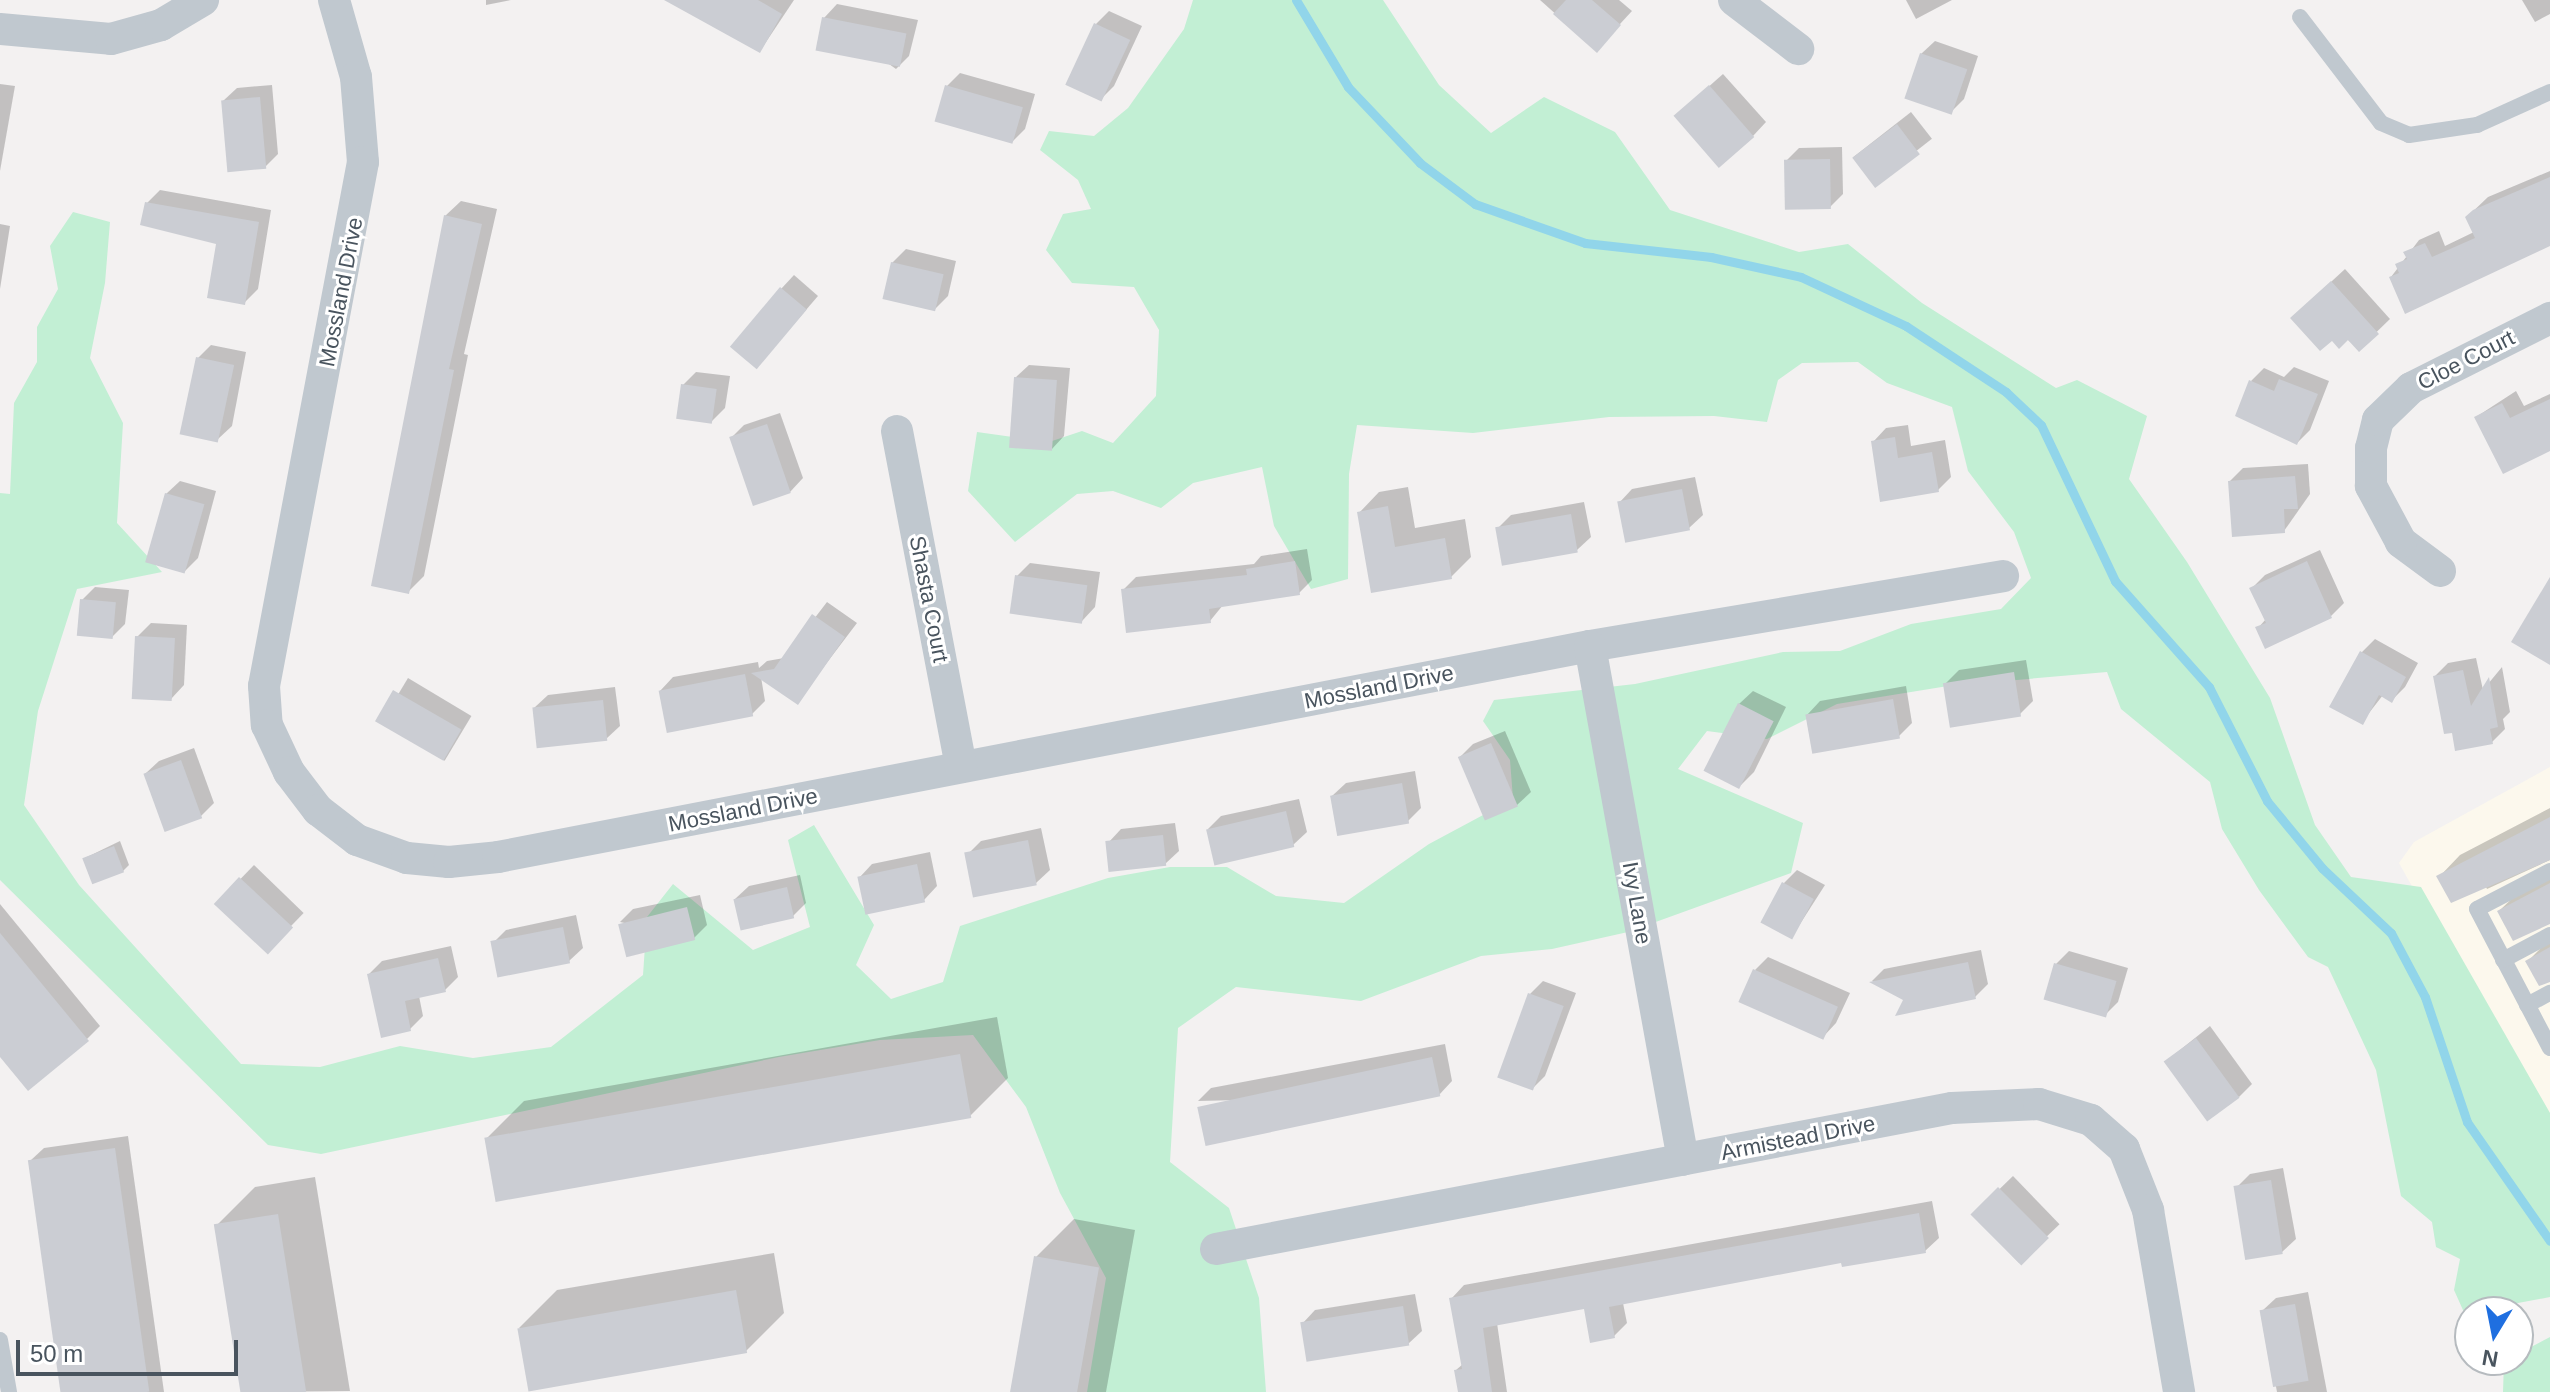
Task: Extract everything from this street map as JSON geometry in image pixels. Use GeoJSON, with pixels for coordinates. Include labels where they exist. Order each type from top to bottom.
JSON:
{"type":"FeatureCollection","features":[{"type":"Feature","properties":{"kind":"street"},"geometry":{"type":"LineString","coordinates":[[0,29],[111,39],[161,25],[203,0]]}},
{"type":"Feature","properties":{"kind":"street","name":"Mossland Drive"},"geometry":{"type":"LineString","coordinates":[[334,0],[356,77],[363,162],[264,686],[267,725],[289,772],[318,810],[357,840],[407,858],[449,862],[1590,646],[2003,576]]}},
{"type":"Feature","properties":{"kind":"street"},"geometry":{"type":"LineString","coordinates":[[1734,0],[1798,49]]}},
{"type":"Feature","properties":{"kind":"street","name":"Cloe Court"},"geometry":{"type":"LineString","coordinates":[[2440,571],[2401,542],[2371,486],[2371,448],[2378,420],[2411,388],[2550,318]]}},
{"type":"Feature","properties":{"kind":"street","name":"Shasta Court"},"geometry":{"type":"LineString","coordinates":[[897,431],[961,767]]}},
{"type":"Feature","properties":{"kind":"street","name":"Ivy Lane"},"geometry":{"type":"LineString","coordinates":[[1590,646],[1683,1160]]}},
{"type":"Feature","properties":{"kind":"street","name":"Armistead Drive"},"geometry":{"type":"LineString","coordinates":[[1216,1249],[1952,1108],[2039,1104],[2091,1120],[2124,1149],[2148,1210],[2179,1392]]}},
{"type":"Feature","properties":{"kind":"lane"},"geometry":{"type":"LineString","coordinates":[[2300,17],[2381,123],[2409,135],[2477,125],[2550,92]]}},
{"type":"Feature","properties":{"kind":"lane"},"geometry":{"type":"LineString","coordinates":[[2550,871],[2477,909],[2550,1048]]}},
{"type":"Feature","properties":{"kind":"lane"},"geometry":{"type":"LineString","coordinates":[[2503,960],[2550,935]]}},
{"type":"Feature","properties":{"kind":"lane"},"geometry":{"type":"LineString","coordinates":[[2527,1005],[2550,993]]}},
{"type":"Feature","properties":{"kind":"lane"},"geometry":{"type":"LineString","coordinates":[[0,1340],[9,1392]]}},
{"type":"Feature","properties":{"kind":"shaded area"},"geometry":{"type":"Polygon","coordinates":[[[2550,767],[2550,1133],[2399,863],[2414,842],[2550,767]]]}},
{"type":"Feature","properties":{"kind":"green space"},"geometry":{"type":"Polygon","coordinates":[[[1193,0],[1383,0],[1439,85],[1491,133],[1544,97],[1615,132],[1670,210],[1799,252],[1848,244],[1922,303],[2056,388],[2077,380],[2147,416],[2129,479],[2187,562],[2270,698],[2315,825],[2351,877],[2421,887],[2550,1113],[2550,1297],[2534,1300],[2534,1296],[2457,1296],[2454,1290],[2460,1259],[2436,1247],[2432,1222],[2401,1196],[2376,1070],[2328,967],[2308,957],[2259,890],[2222,829],[2210,782],[2121,709],[2107,672],[1948,686],[1837,704],[1767,739],[1707,731],[1678,769],[1803,823],[1791,873],[1628,932],[1552,949],[1481,956],[1361,1001],[1236,987],[1178,1028],[1170,1162],[1229,1208],[1259,1298],[1266,1392],[1087,1392],[1106,1278],[1060,1193],[1026,1107],[973,1035],[880,1040],[779,1057],[321,1154],[268,1145],[0,880],[0,493],[10,494],[14,403],[37,362],[37,327],[58,289],[50,246],[73,212],[110,222],[105,283],[90,358],[123,423],[117,523],[162,572],[77,589],[38,711],[24,805],[79,885],[241,1064],[320,1067],[400,1046],[473,1058],[551,1047],[643,975],[647,917],[673,884],[753,950],[810,927],[788,840],[814,825],[874,925],[856,965],[891,999],[943,982],[960,926],[1108,878],[1170,867],[1227,867],[1276,896],[1344,903],[1429,844],[1513,799],[1510,760],[1483,721],[1494,700],[1635,684],[1783,652],[1840,651],[1911,624],[2001,609],[2031,578],[2014,532],[1968,471],[1952,407],[1887,383],[1858,362],[1802,363],[1778,380],[1767,422],[1714,416],[1609,417],[1473,433],[1357,425],[1349,474],[1348,579],[1311,589],[1274,526],[1262,467],[1193,483],[1161,508],[1113,491],[1077,494],[1015,542],[968,491],[977,432],[1049,442],[1082,431],[1113,443],[1156,396],[1159,330],[1134,287],[1072,283],[1046,250],[1063,214],[1091,209],[1078,180],[1040,150],[1049,131],[1094,136],[1128,108],[1184,29],[1193,0]]]}},
{"type":"Feature","properties":{"kind":"green space"},"geometry":{"type":"Polygon","coordinates":[[[2550,1337],[2550,1392],[2503,1392],[2504,1376],[2534,1376],[2534,1346],[2550,1337]]]}},
{"type":"Feature","properties":{"kind":"building"},"geometry":{"type":"Polygon","coordinates":[[[664,0],[758,0],[782,14],[760,53],[664,0]]]}},
{"type":"Feature","properties":{"kind":"building"},"geometry":{"type":"Polygon","coordinates":[[[1566,0],[1592,0],[1621,25],[1597,53],[1553,14],[1566,0]]]}},
{"type":"Feature","properties":{"kind":"building"},"geometry":{"type":"Polygon","coordinates":[[[822,17],[906,33],[900,67],[816,50],[822,17]]]}},
{"type":"Feature","properties":{"kind":"building"},"geometry":{"type":"Polygon","coordinates":[[[1094,23],[1130,40],[1102,102],[1065,85],[1094,23]]]}},
{"type":"Feature","properties":{"kind":"building"},"geometry":{"type":"Polygon","coordinates":[[[1920,53],[1967,69],[1952,115],[1904,98],[1920,53]]]}},
{"type":"Feature","properties":{"kind":"building"},"geometry":{"type":"Polygon","coordinates":[[[945,85],[1023,107],[1012,144],[935,122],[945,85]]]}},
{"type":"Feature","properties":{"kind":"building"},"geometry":{"type":"Polygon","coordinates":[[[1709,85],[1754,137],[1719,168],[1674,116],[1709,85]]]}},
{"type":"Feature","properties":{"kind":"building"},"geometry":{"type":"Polygon","coordinates":[[[260,97],[266,169],[227,172],[221,100],[260,97]]]}},
{"type":"Feature","properties":{"kind":"building"},"geometry":{"type":"Polygon","coordinates":[[[1897,124],[1920,154],[1875,188],[1852,158],[1897,124]]]}},
{"type":"Feature","properties":{"kind":"building"},"geometry":{"type":"Polygon","coordinates":[[[1830,159],[1831,209],[1785,210],[1784,160],[1830,159]]]}},
{"type":"Feature","properties":{"kind":"building"},"geometry":{"type":"Polygon","coordinates":[[[2550,177],[2550,246],[2405,314],[2389,277],[2399,273],[2395,264],[2407,259],[2403,252],[2425,243],[2432,257],[2475,238],[2465,217],[2473,210],[2550,177]]]}},
{"type":"Feature","properties":{"kind":"building"},"geometry":{"type":"Polygon","coordinates":[[[145,202],[259,222],[245,305],[207,298],[216,244],[140,225],[145,202]]]}},
{"type":"Feature","properties":{"kind":"building"},"geometry":{"type":"Polygon","coordinates":[[[444,215],[482,224],[449,369],[454,370],[409,594],[371,586],[444,215]]]}},
{"type":"Feature","properties":{"kind":"building"},"geometry":{"type":"Polygon","coordinates":[[[891,262],[944,274],[935,311],[882,299],[891,262]]]}},
{"type":"Feature","properties":{"kind":"building"},"geometry":{"type":"Polygon","coordinates":[[[2331,281],[2379,334],[2359,352],[2348,340],[2339,349],[2332,341],[2320,351],[2290,318],[2331,281]]]}},
{"type":"Feature","properties":{"kind":"building"},"geometry":{"type":"Polygon","coordinates":[[[780,287],[807,309],[757,369],[730,347],[780,287]]]}},
{"type":"Feature","properties":{"kind":"building"},"geometry":{"type":"Polygon","coordinates":[[[196,357],[234,365],[218,442],[180,434],[196,357]]]}},
{"type":"Feature","properties":{"kind":"building"},"geometry":{"type":"Polygon","coordinates":[[[1014,377],[1057,380],[1052,451],[1009,448],[1014,377]]]}},
{"type":"Feature","properties":{"kind":"building"},"geometry":{"type":"Polygon","coordinates":[[[2279,379],[2318,394],[2297,445],[2235,416],[2249,380],[2274,391],[2279,379]]]}},
{"type":"Feature","properties":{"kind":"building"},"geometry":{"type":"Polygon","coordinates":[[[681,384],[717,389],[712,424],[676,419],[681,384]]]}},
{"type":"Feature","properties":{"kind":"building"},"geometry":{"type":"Polygon","coordinates":[[[2550,399],[2550,451],[2503,474],[2474,417],[2502,403],[2510,418],[2550,399]]]}},
{"type":"Feature","properties":{"kind":"building"},"geometry":{"type":"Polygon","coordinates":[[[767,424],[791,493],[753,506],[729,437],[767,424]]]}},
{"type":"Feature","properties":{"kind":"building"},"geometry":{"type":"Polygon","coordinates":[[[1895,437],[1898,458],[1932,452],[1939,492],[1880,502],[1871,441],[1895,437]]]}},
{"type":"Feature","properties":{"kind":"building"},"geometry":{"type":"Polygon","coordinates":[[[2295,476],[2298,509],[2284,509],[2285,533],[2232,537],[2228,481],[2295,476]]]}},
{"type":"Feature","properties":{"kind":"building"},"geometry":{"type":"Polygon","coordinates":[[[1682,489],[1690,530],[1625,543],[1617,502],[1682,489]]]}},
{"type":"Feature","properties":{"kind":"building"},"geometry":{"type":"Polygon","coordinates":[[[165,493],[204,504],[185,574],[145,562],[165,493]]]}},
{"type":"Feature","properties":{"kind":"building"},"geometry":{"type":"Polygon","coordinates":[[[1388,506],[1395,547],[1445,538],[1452,579],[1371,593],[1357,512],[1388,506]]]}},
{"type":"Feature","properties":{"kind":"building"},"geometry":{"type":"Polygon","coordinates":[[[1571,514],[1578,552],[1502,566],[1495,527],[1571,514]]]}},
{"type":"Feature","properties":{"kind":"building"},"geometry":{"type":"Polygon","coordinates":[[[1295,561],[1300,595],[1209,609],[1211,623],[1126,633],[1121,589],[1247,575],[1246,569],[1295,561]]]}},
{"type":"Feature","properties":{"kind":"building"},"geometry":{"type":"Polygon","coordinates":[[[2307,561],[2332,618],[2265,649],[2255,627],[2266,623],[2249,588],[2307,561]]]}},
{"type":"Feature","properties":{"kind":"building"},"geometry":{"type":"Polygon","coordinates":[[[1015,575],[1087,585],[1082,624],[1010,614],[1015,575]]]}},
{"type":"Feature","properties":{"kind":"building"},"geometry":{"type":"Polygon","coordinates":[[[2550,577],[2550,665],[2511,642],[2550,577]]]}},
{"type":"Feature","properties":{"kind":"building"},"geometry":{"type":"Polygon","coordinates":[[[80,599],[116,602],[113,639],[77,636],[80,599]]]}},
{"type":"Feature","properties":{"kind":"building"},"geometry":{"type":"Polygon","coordinates":[[[812,614],[845,637],[798,705],[751,673],[774,669],[812,614]]]}},
{"type":"Feature","properties":{"kind":"building"},"geometry":{"type":"Polygon","coordinates":[[[135,636],[175,638],[172,701],[132,699],[135,636]]]}},
{"type":"Feature","properties":{"kind":"building"},"geometry":{"type":"Polygon","coordinates":[[[2360,651],[2406,677],[2392,703],[2379,695],[2363,725],[2329,707],[2360,651]]]}},
{"type":"Feature","properties":{"kind":"building"},"geometry":{"type":"Polygon","coordinates":[[[2463,670],[2471,706],[2489,677],[2498,727],[2490,729],[2493,744],[2455,751],[2452,733],[2444,734],[2433,676],[2463,670]]]}},
{"type":"Feature","properties":{"kind":"building"},"geometry":{"type":"Polygon","coordinates":[[[2014,672],[2021,716],[1950,728],[1943,683],[2014,672]]]}},
{"type":"Feature","properties":{"kind":"building"},"geometry":{"type":"Polygon","coordinates":[[[745,674],[753,716],[667,733],[659,691],[745,674]]]}},
{"type":"Feature","properties":{"kind":"building"},"geometry":{"type":"Polygon","coordinates":[[[393,690],[461,730],[443,761],[375,721],[393,690]]]}},
{"type":"Feature","properties":{"kind":"building"},"geometry":{"type":"Polygon","coordinates":[[[1893,699],[1900,738],[1812,754],[1805,714],[1893,699]]]}},
{"type":"Feature","properties":{"kind":"building"},"geometry":{"type":"Polygon","coordinates":[[[603,700],[607,741],[537,748],[532,707],[603,700]]]}},
{"type":"Feature","properties":{"kind":"building"},"geometry":{"type":"Polygon","coordinates":[[[1738,703],[1774,721],[1739,789],[1703,771],[1738,703]]]}},
{"type":"Feature","properties":{"kind":"building"},"geometry":{"type":"Polygon","coordinates":[[[1491,743],[1518,807],[1485,821],[1458,757],[1491,743]]]}},
{"type":"Feature","properties":{"kind":"building"},"geometry":{"type":"Polygon","coordinates":[[[181,760],[202,818],[165,832],[143,774],[181,760]]]}},
{"type":"Feature","properties":{"kind":"building"},"geometry":{"type":"Polygon","coordinates":[[[1402,783],[1409,823],[1337,836],[1330,796],[1402,783]]]}},
{"type":"Feature","properties":{"kind":"building"},"geometry":{"type":"Polygon","coordinates":[[[1286,811],[1294,847],[1214,865],[1206,829],[1286,811]]]}},
{"type":"Feature","properties":{"kind":"building"},"geometry":{"type":"Polygon","coordinates":[[[2550,817],[2550,860],[2451,903],[2436,876],[2550,817]]]}},
{"type":"Feature","properties":{"kind":"building"},"geometry":{"type":"Polygon","coordinates":[[[1163,835],[1166,866],[1109,872],[1105,841],[1163,835]]]}},
{"type":"Feature","properties":{"kind":"building"},"geometry":{"type":"Polygon","coordinates":[[[1028,840],[1037,885],[973,898],[964,852],[1028,840]]]}},
{"type":"Feature","properties":{"kind":"building"},"geometry":{"type":"Polygon","coordinates":[[[114,846],[124,872],[92,884],[82,858],[114,846]]]}},
{"type":"Feature","properties":{"kind":"building"},"geometry":{"type":"Polygon","coordinates":[[[917,864],[925,902],[865,915],[857,877],[917,864]]]}},
{"type":"Feature","properties":{"kind":"building"},"geometry":{"type":"Polygon","coordinates":[[[239,877],[293,927],[268,955],[214,904],[239,877]]]}},
{"type":"Feature","properties":{"kind":"building"},"geometry":{"type":"Polygon","coordinates":[[[1782,882],[1814,899],[1792,940],[1760,923],[1782,882]]]}},
{"type":"Feature","properties":{"kind":"building"},"geometry":{"type":"Polygon","coordinates":[[[2550,883],[2550,924],[2513,941],[2497,911],[2550,883]]]}},
{"type":"Feature","properties":{"kind":"building"},"geometry":{"type":"Polygon","coordinates":[[[787,887],[794,918],[741,931],[733,899],[787,887]]]}},
{"type":"Feature","properties":{"kind":"building"},"geometry":{"type":"Polygon","coordinates":[[[687,907],[695,940],[626,957],[618,924],[687,907]]]}},
{"type":"Feature","properties":{"kind":"building"},"geometry":{"type":"Polygon","coordinates":[[[563,927],[570,963],[497,977],[490,941],[563,927]]]}},
{"type":"Feature","properties":{"kind":"building"},"geometry":{"type":"Polygon","coordinates":[[[0,933],[89,1041],[28,1091],[0,1057],[0,933]]]}},
{"type":"Feature","properties":{"kind":"building"},"geometry":{"type":"Polygon","coordinates":[[[2550,947],[2550,982],[2539,986],[2525,961],[2550,947]]]}},
{"type":"Feature","properties":{"kind":"building"},"geometry":{"type":"Polygon","coordinates":[[[438,958],[446,992],[405,1001],[411,1031],[381,1038],[367,974],[438,958]]]}},
{"type":"Feature","properties":{"kind":"building"},"geometry":{"type":"Polygon","coordinates":[[[1968,962],[1976,999],[1895,1016],[1903,1000],[1869,982],[1968,962]]]}},
{"type":"Feature","properties":{"kind":"building"},"geometry":{"type":"Polygon","coordinates":[[[2054,963],[2116,981],[2106,1017],[2044,1000],[2054,963]]]}},
{"type":"Feature","properties":{"kind":"building"},"geometry":{"type":"Polygon","coordinates":[[[1753,969],[1838,1007],[1823,1040],[1738,1002],[1753,969]]]}},
{"type":"Feature","properties":{"kind":"building"},"geometry":{"type":"Polygon","coordinates":[[[1528,993],[1564,1006],[1533,1091],[1497,1078],[1528,993]]]}},
{"type":"Feature","properties":{"kind":"building"},"geometry":{"type":"Polygon","coordinates":[[[2196,1038],[2239,1098],[2207,1121],[2164,1062],[2196,1038]]]}},
{"type":"Feature","properties":{"kind":"building"},"geometry":{"type":"Polygon","coordinates":[[[960,1054],[971,1118],[496,1202],[484,1138],[960,1054]]]}},
{"type":"Feature","properties":{"kind":"building"},"geometry":{"type":"Polygon","coordinates":[[[1432,1057],[1440,1096],[1206,1146],[1197,1107],[1432,1057]]]}},
{"type":"Feature","properties":{"kind":"building"},"geometry":{"type":"Polygon","coordinates":[[[115,1148],[149,1392],[60,1392],[28,1160],[115,1148]]]}},
{"type":"Feature","properties":{"kind":"building"},"geometry":{"type":"Polygon","coordinates":[[[2271,1180],[2283,1254],[2245,1260],[2233,1186],[2271,1180]]]}},
{"type":"Feature","properties":{"kind":"building"},"geometry":{"type":"Polygon","coordinates":[[[1998,1187],[2049,1238],[2021,1265],[1970,1215],[1998,1187]]]}},
{"type":"Feature","properties":{"kind":"building"},"geometry":{"type":"Polygon","coordinates":[[[1919,1213],[1926,1253],[1842,1267],[1841,1263],[1609,1307],[1615,1338],[1590,1343],[1584,1309],[1483,1328],[1492,1392],[1458,1392],[1454,1370],[1462,1369],[1449,1298],[1919,1213]]]}},
{"type":"Feature","properties":{"kind":"building"},"geometry":{"type":"Polygon","coordinates":[[[278,1214],[306,1392],[240,1392],[214,1224],[278,1214]]]}},
{"type":"Feature","properties":{"kind":"building"},"geometry":{"type":"Polygon","coordinates":[[[1034,1256],[1099,1267],[1077,1392],[1010,1392],[1034,1256]]]}},
{"type":"Feature","properties":{"kind":"building"},"geometry":{"type":"Polygon","coordinates":[[[736,1290],[747,1353],[528,1392],[517,1329],[736,1290]]]}},
{"type":"Feature","properties":{"kind":"building"},"geometry":{"type":"Polygon","coordinates":[[[2295,1304],[2309,1381],[2273,1387],[2260,1310],[2295,1304]]]}},
{"type":"Feature","properties":{"kind":"building"},"geometry":{"type":"Polygon","coordinates":[[[1403,1306],[1409,1346],[1307,1362],[1300,1322],[1403,1306]]]}},
{"type":"Feature","properties":{"kind":"waterway"},"geometry":{"type":"LineString","coordinates":[[1296,0],[1348,87],[1420,163],[1475,204],[1585,243],[1711,257],[1801,277],[1906,326],[2006,392],[2041,425],[2115,581],[2209,687],[2267,801],[2322,868],[2391,933],[2425,997],[2467,1122],[2550,1241]]}}]}
